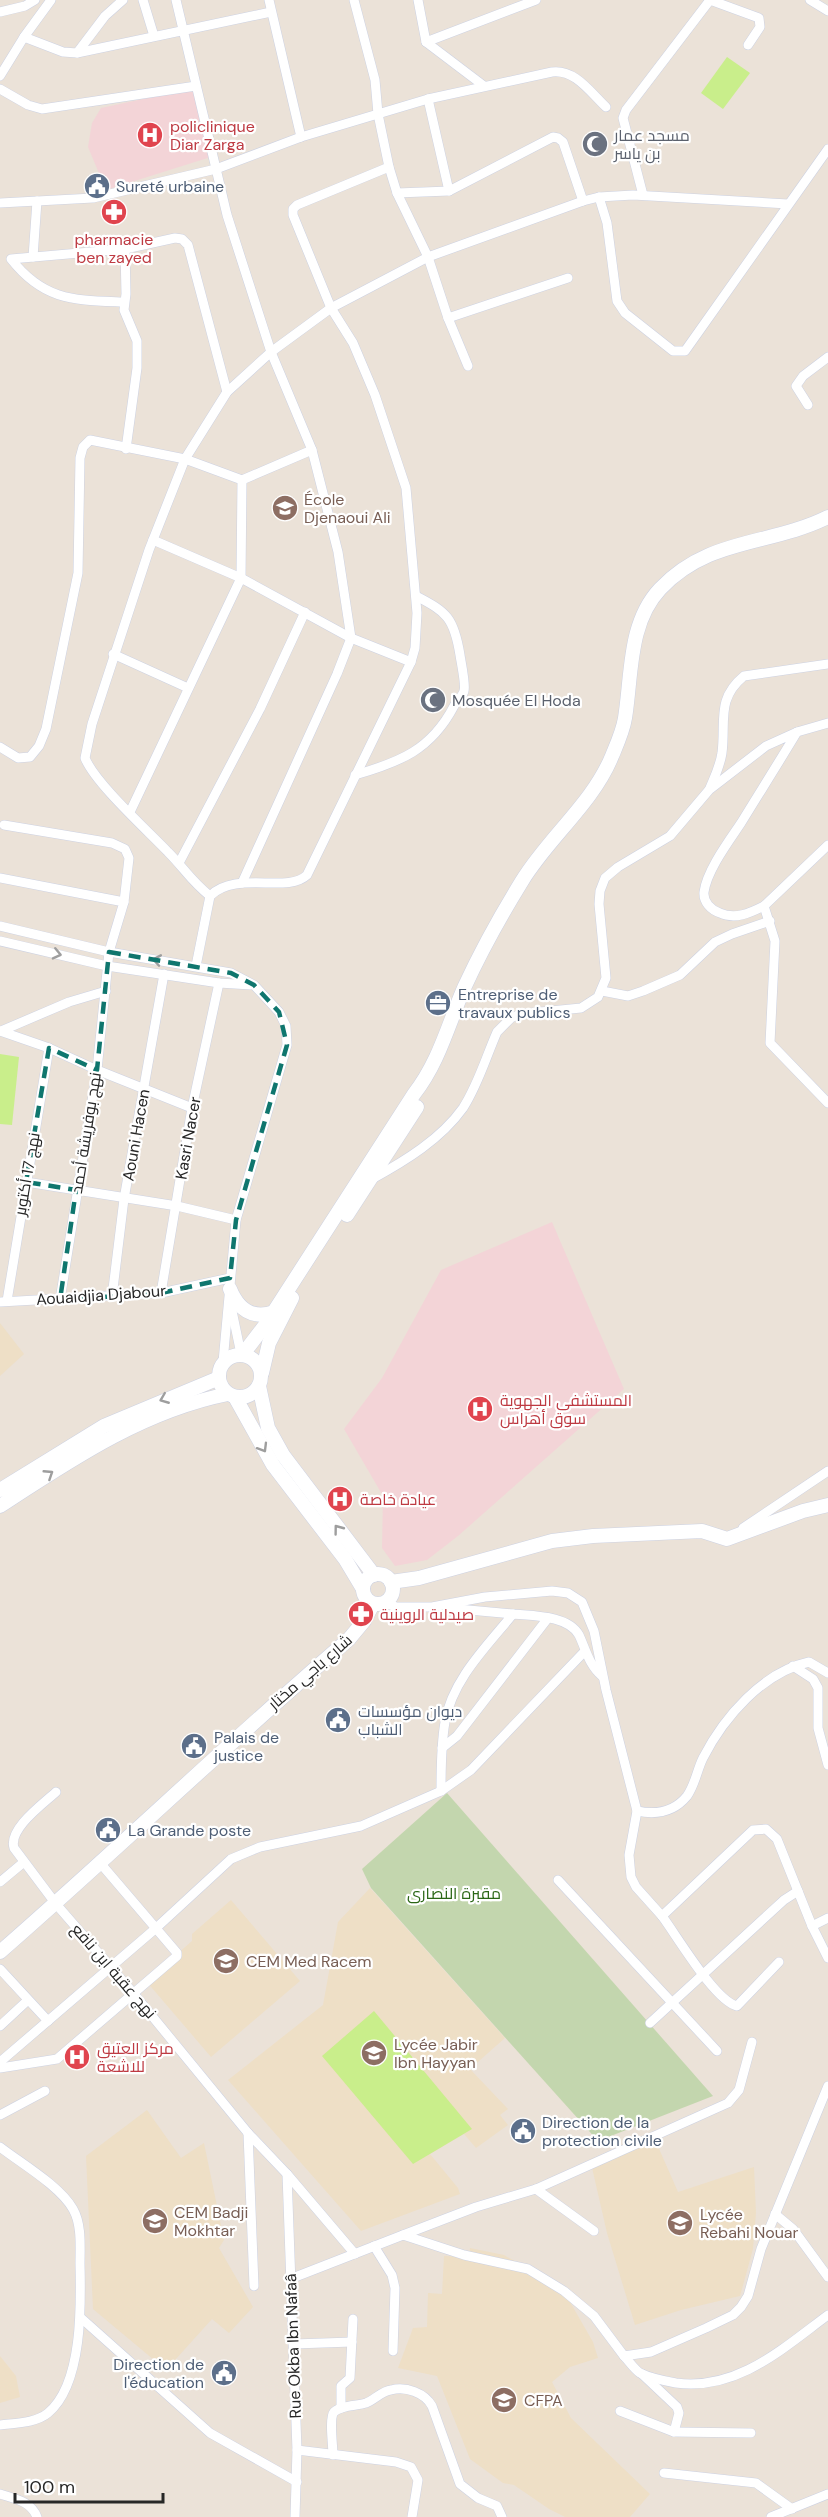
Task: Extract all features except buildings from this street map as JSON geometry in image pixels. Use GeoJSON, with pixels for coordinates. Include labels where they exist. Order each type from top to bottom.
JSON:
{"type":"FeatureCollection","features":[{"type":"Feature","properties":{"kind":"street"},"geometry":{"type":"LineString","coordinates":[[0,12],[25,6],[36,0]]}},
{"type":"Feature","properties":{"kind":"street"},"geometry":{"type":"LineString","coordinates":[[0,76],[24,37],[51,0]]}},
{"type":"Feature","properties":{"kind":"street"},"geometry":{"type":"LineString","coordinates":[[77,54],[105,16],[123,0]]}},
{"type":"Feature","properties":{"kind":"street"},"geometry":{"type":"LineString","coordinates":[[143,0],[154,36]]}},
{"type":"Feature","properties":{"kind":"street"},"geometry":{"type":"LineString","coordinates":[[176,0],[227,215],[271,352],[312,450],[338,552],[351,638],[337,674],[242,883]]}},
{"type":"Feature","properties":{"kind":"street"},"geometry":{"type":"LineString","coordinates":[[269,0],[301,137]]}},
{"type":"Feature","properties":{"kind":"street"},"geometry":{"type":"LineString","coordinates":[[354,0],[375,80],[378,114],[397,193],[428,257],[448,318],[468,366]]}},
{"type":"Feature","properties":{"kind":"street"},"geometry":{"type":"LineString","coordinates":[[418,0],[426,42],[484,86]]}},
{"type":"Feature","properties":{"kind":"street"},"geometry":{"type":"LineString","coordinates":[[426,42],[536,0]]}},
{"type":"Feature","properties":{"kind":"street"},"geometry":{"type":"LineString","coordinates":[[643,195],[623,118],[626,110],[710,0],[759,18],[760,27],[748,45]]}},
{"type":"Feature","properties":{"kind":"street"},"geometry":{"type":"LineString","coordinates":[[810,0],[828,11]]}},
{"type":"Feature","properties":{"kind":"street"},"geometry":{"type":"LineString","coordinates":[[24,37],[63,52],[77,54],[183,29],[271,12]]}},
{"type":"Feature","properties":{"kind":"street"},"geometry":{"type":"LineString","coordinates":[[0,203],[93,198],[216,169],[301,137],[428,99],[562,71],[571,74],[606,107]]}},
{"type":"Feature","properties":{"kind":"street"},"geometry":{"type":"LineString","coordinates":[[0,89],[28,105],[42,109],[196,86]]}},
{"type":"Feature","properties":{"kind":"street"},"geometry":{"type":"LineString","coordinates":[[428,99],[449,191]]}},
{"type":"Feature","properties":{"kind":"street"},"geometry":{"type":"LineString","coordinates":[[397,193],[449,191],[553,137],[563,142],[584,201]]}},
{"type":"Feature","properties":{"kind":"street"},"geometry":{"type":"LineString","coordinates":[[599,197],[607,223],[617,301],[625,313],[673,351],[679,353],[685,351],[828,149]]}},
{"type":"Feature","properties":{"kind":"street"},"geometry":{"type":"LineString","coordinates":[[196,966],[210,896],[217,888],[242,883],[296,882],[304,878],[411,662],[415,648],[416,596],[406,488],[375,395],[353,343],[330,308],[293,215],[293,209],[297,205],[389,167]]}},
{"type":"Feature","properties":{"kind":"street"},"geometry":{"type":"LineString","coordinates":[[210,896],[193,883],[179,863],[96,777],[85,758],[88,737],[113,654],[153,540],[185,459],[227,393],[271,352],[330,308],[428,257],[584,201],[599,197],[643,195],[788,204]]}},
{"type":"Feature","properties":{"kind":"street"},"geometry":{"type":"LineString","coordinates":[[33,257],[37,201]]}},
{"type":"Feature","properties":{"kind":"street"},"geometry":{"type":"LineString","coordinates":[[0,261],[125,249],[175,238],[182,239],[188,245],[227,393]]}},
{"type":"Feature","properties":{"kind":"street"},"geometry":{"type":"LineString","coordinates":[[125,249],[124,310],[137,341],[137,369],[126,449]]}},
{"type":"Feature","properties":{"kind":"street"},"geometry":{"type":"LineString","coordinates":[[11,259],[25,276],[54,295],[70,299],[123,302]]}},
{"type":"Feature","properties":{"kind":"street"},"geometry":{"type":"LineString","coordinates":[[448,318],[568,278]]}},
{"type":"Feature","properties":{"kind":"street"},"geometry":{"type":"LineString","coordinates":[[808,405],[796,386],[803,376],[828,357]]}},
{"type":"Feature","properties":{"kind":"street"},"geometry":{"type":"LineString","coordinates":[[0,747],[18,758],[30,757],[39,746],[46,729],[78,573],[80,458],[83,447],[90,440],[185,459],[242,480],[312,450]]}},
{"type":"Feature","properties":{"kind":"street"},"geometry":{"type":"LineString","coordinates":[[130,812],[241,578],[242,480]]}},
{"type":"Feature","properties":{"kind":"street"},"geometry":{"type":"LineString","coordinates":[[223,1362],[242,1354],[413,1116],[424,1084],[441,1050],[464,990],[506,908],[541,853],[589,794],[611,760],[625,720],[636,637],[643,616],[660,590],[684,568],[714,551],[787,534],[828,517]]}},
{"type":"Feature","properties":{"kind":"street"},"geometry":{"type":"LineString","coordinates":[[153,540],[241,578],[351,638],[411,662]]}},
{"type":"Feature","properties":{"kind":"street"},"geometry":{"type":"LineString","coordinates":[[355,775],[385,766],[424,746],[442,726],[464,692],[459,652],[454,630],[448,617],[441,610],[416,596]]}},
{"type":"Feature","properties":{"kind":"street"},"geometry":{"type":"LineString","coordinates":[[179,863],[260,709],[305,612]]}},
{"type":"Feature","properties":{"kind":"street"},"geometry":{"type":"LineString","coordinates":[[113,654],[188,688]]}},
{"type":"Feature","properties":{"kind":"street"},"geometry":{"type":"LineString","coordinates":[[709,790],[719,768],[724,703],[733,684],[744,676],[828,664]]}},
{"type":"Feature","properties":{"kind":"street"},"geometry":{"type":"LineString","coordinates":[[0,1506],[82,1452],[139,1422],[175,1408],[231,1395],[250,1395],[260,1380],[269,1343],[290,1302],[368,1178],[409,1157],[454,1119],[472,1091],[497,1032],[503,1024],[520,1014],[581,1008],[593,1002],[602,991],[606,971],[599,897],[605,878],[618,867],[670,836],[709,790],[766,746],[797,732],[828,723]]}},
{"type":"Feature","properties":{"kind":"street"},"geometry":{"type":"LineString","coordinates":[[797,732],[720,856],[704,894],[710,907],[721,914],[743,915],[764,906],[828,845]]}},
{"type":"Feature","properties":{"kind":"street","name":"نهج بوفريشة أحمد"},"geometry":{"type":"LineString","coordinates":[[4,825],[103,841],[121,846],[129,858],[124,902],[109,952],[97,1070],[60,1300]]}},
{"type":"Feature","properties":{"kind":"street"},"geometry":{"type":"LineString","coordinates":[[0,878],[124,902]]}},
{"type":"Feature","properties":{"kind":"street"},"geometry":{"type":"LineString","coordinates":[[764,906],[775,940],[770,1042],[828,1103]]}},
{"type":"Feature","properties":{"kind":"street"},"geometry":{"type":"LineString","coordinates":[[602,991],[628,996],[643,991],[681,975],[716,942],[770,921]]}},
{"type":"Feature","properties":{"kind":"street"},"geometry":{"type":"LineString","coordinates":[[0,926],[109,952],[231,973],[254,985],[279,1011],[286,1026],[287,1044],[236,1220],[220,1384],[231,1395],[273,1466],[345,1559],[366,1598],[397,1607],[432,1606],[524,1593],[552,1592],[575,1597],[582,1602],[591,1620],[606,1690]]}},
{"type":"Feature","properties":{"kind":"street"},"geometry":{"type":"LineString","coordinates":[[0,940],[107,966],[219,983],[254,985]]}},
{"type":"Feature","properties":{"kind":"street","name":"Aouni Hacen"},"geometry":{"type":"LineString","coordinates":[[112,1297],[124,1199],[165,974]]}},
{"type":"Feature","properties":{"kind":"street","name":"Kasri Nacer"},"geometry":{"type":"LineString","coordinates":[[161,1293],[192,1108],[219,983]]}},
{"type":"Feature","properties":{"kind":"street"},"geometry":{"type":"LineString","coordinates":[[1,1031],[69,1002],[106,991]]}},
{"type":"Feature","properties":{"kind":"street"},"geometry":{"type":"LineString","coordinates":[[1,1031],[49,1048],[192,1108]]}},
{"type":"Feature","properties":{"kind":"street","name":"نهج 17 أكتوبر"},"geometry":{"type":"LineString","coordinates":[[3,1301],[49,1048]]}},
{"type":"Feature","properties":{"kind":"street"},"geometry":{"type":"LineString","coordinates":[[26,1182],[177,1206],[236,1220]]}},
{"type":"Feature","properties":{"kind":"street"},"geometry":{"type":"LineString","coordinates":[[230,1288],[238,1305],[244,1311],[260,1315],[274,1312]]}},
{"type":"Feature","properties":{"kind":"street"},"geometry":{"type":"LineString","coordinates":[[230,1288],[242,1354]]}},
{"type":"Feature","properties":{"kind":"street","name":"Aouaidjia Djabour"},"geometry":{"type":"LineString","coordinates":[[3,1301],[60,1300],[230,1288]]}},
{"type":"Feature","properties":{"kind":"street"},"geometry":{"type":"LineString","coordinates":[[242,1354],[255,1360],[268,1428],[283,1455],[374,1575]]}},
{"type":"Feature","properties":{"kind":"street"},"geometry":{"type":"LineString","coordinates":[[0,1490],[104,1426],[219,1378]]}},
{"type":"Feature","properties":{"kind":"street"},"geometry":{"type":"LineString","coordinates":[[727,1539],[828,1471]]}},
{"type":"Feature","properties":{"kind":"street"},"geometry":{"type":"LineString","coordinates":[[363,1589],[366,1580],[374,1575],[384,1576],[391,1582],[419,1578],[552,1541],[702,1531],[727,1539],[803,1511],[828,1505]]}},
{"type":"Feature","properties":{"kind":"street"},"geometry":{"type":"LineString","coordinates":[[378,1603],[391,1597],[391,1582]]}},
{"type":"Feature","properties":{"kind":"street","name":"شارع باجي مختار"},"geometry":{"type":"LineString","coordinates":[[0,1952],[101,1864],[240,1734],[349,1640],[378,1603]]}},
{"type":"Feature","properties":{"kind":"street"},"geometry":{"type":"LineString","coordinates":[[432,1606],[548,1618],[572,1627],[578,1633],[584,1652],[602,1676],[637,1811],[629,1855],[631,1877],[636,1887],[662,1916],[703,1975],[726,2001],[737,2006],[779,1962]]}},
{"type":"Feature","properties":{"kind":"street"},"geometry":{"type":"LineString","coordinates":[[441,1791],[445,1720],[461,1682],[472,1664],[513,1614]]}},
{"type":"Feature","properties":{"kind":"street"},"geometry":{"type":"LineString","coordinates":[[442,1748],[457,1736],[548,1618]]}},
{"type":"Feature","properties":{"kind":"street"},"geometry":{"type":"LineString","coordinates":[[0,2062],[155,1929],[231,1859],[260,1847],[361,1826],[441,1791],[471,1770],[584,1652]]}},
{"type":"Feature","properties":{"kind":"street"},"geometry":{"type":"LineString","coordinates":[[637,1811],[655,1813],[667,1811],[679,1804],[688,1795],[698,1768],[717,1734],[738,1707],[772,1677],[793,1666],[809,1662],[828,1673]]}},
{"type":"Feature","properties":{"kind":"street"},"geometry":{"type":"LineString","coordinates":[[793,1666],[813,1679],[818,1688],[818,1728],[828,1765]]}},
{"type":"Feature","properties":{"kind":"street","name":"نهج عقبة ابن نافع"},"geometry":{"type":"LineString","coordinates":[[56,1792],[26,1820],[14,1836],[14,1848],[56,1904],[134,1994],[248,2133],[355,2254]]}},
{"type":"Feature","properties":{"kind":"street"},"geometry":{"type":"LineString","coordinates":[[662,1916],[753,1830],[766,1829],[777,1839],[812,1926],[828,1958]]}},
{"type":"Feature","properties":{"kind":"street"},"geometry":{"type":"LineString","coordinates":[[0,1882],[24,1862]]}},
{"type":"Feature","properties":{"kind":"street"},"geometry":{"type":"LineString","coordinates":[[0,2068],[57,2059],[177,1956],[177,1953],[101,1864]]}},
{"type":"Feature","properties":{"kind":"street"},"geometry":{"type":"LineString","coordinates":[[558,1880],[717,2051]]}},
{"type":"Feature","properties":{"kind":"street"},"geometry":{"type":"LineString","coordinates":[[650,2023],[784,1899],[798,1891]]}},
{"type":"Feature","properties":{"kind":"street"},"geometry":{"type":"LineString","coordinates":[[812,1926],[828,1918]]}},
{"type":"Feature","properties":{"kind":"street"},"geometry":{"type":"LineString","coordinates":[[0,1969],[48,2021]]}},
{"type":"Feature","properties":{"kind":"street"},"geometry":{"type":"LineString","coordinates":[[0,2026],[28,2000]]}},
{"type":"Feature","properties":{"kind":"street"},"geometry":{"type":"LineString","coordinates":[[291,2279],[476,2207],[536,2189],[728,2103],[739,2090],[752,2042]]}},
{"type":"Feature","properties":{"kind":"street"},"geometry":{"type":"LineString","coordinates":[[624,2356],[651,2352],[706,2328],[733,2314],[741,2307],[748,2296],[761,2249],[828,2086]]}},
{"type":"Feature","properties":{"kind":"street"},"geometry":{"type":"LineString","coordinates":[[0,2115],[45,2091]]}},
{"type":"Feature","properties":{"kind":"street"},"geometry":{"type":"LineString","coordinates":[[248,2133],[254,2286]]}},
{"type":"Feature","properties":{"kind":"street"},"geometry":{"type":"LineString","coordinates":[[0,2147],[63,2195],[73,2210],[79,2225],[81,2318],[74,2362],[60,2398],[48,2413],[36,2420],[0,2425]]}},
{"type":"Feature","properties":{"kind":"street","name":"Rue Okba Ibn Nafaâ"},"geometry":{"type":"LineString","coordinates":[[287,2175],[297,2450],[295,2517]]}},
{"type":"Feature","properties":{"kind":"street"},"geometry":{"type":"LineString","coordinates":[[536,2189],[594,2231]]}},
{"type":"Feature","properties":{"kind":"street"},"geometry":{"type":"LineString","coordinates":[[775,2214],[793,2229],[828,2277]]}},
{"type":"Feature","properties":{"kind":"street"},"geometry":{"type":"LineString","coordinates":[[403,2235],[464,2255],[528,2269],[564,2291],[594,2316],[624,2356],[677,2407],[679,2413],[674,2432]]}},
{"type":"Feature","properties":{"kind":"street"},"geometry":{"type":"LineString","coordinates":[[374,2246],[392,2275],[395,2288],[393,2351]]}},
{"type":"Feature","properties":{"kind":"street"},"geometry":{"type":"LineString","coordinates":[[640,2373],[668,2382],[690,2385],[711,2384],[730,2379],[790,2345],[828,2315]]}},
{"type":"Feature","properties":{"kind":"street"},"geometry":{"type":"LineString","coordinates":[[81,2318],[210,2433],[297,2482]]}},
{"type":"Feature","properties":{"kind":"street"},"geometry":{"type":"LineString","coordinates":[[341,2408],[341,2386],[350,2378],[352,2319]]}},
{"type":"Feature","properties":{"kind":"street"},"geometry":{"type":"LineString","coordinates":[[294,2344],[352,2342]]}},
{"type":"Feature","properties":{"kind":"street"},"geometry":{"type":"LineString","coordinates":[[333,2455],[332,2417],[335,2412],[341,2408],[367,2402],[391,2390],[411,2391],[424,2396],[432,2406],[460,2484],[478,2498],[497,2506],[502,2517]]}},
{"type":"Feature","properties":{"kind":"street"},"geometry":{"type":"LineString","coordinates":[[620,2411],[674,2432],[751,2433]]}},
{"type":"Feature","properties":{"kind":"street"},"geometry":{"type":"LineString","coordinates":[[297,2450],[396,2462],[411,2467],[418,2480],[412,2517]]}},
{"type":"Feature","properties":{"kind":"street"},"geometry":{"type":"LineString","coordinates":[[664,2473],[756,2483],[792,2508]]}},
{"type":"Feature","properties":{"kind":"street"},"geometry":{"type":"LineString","coordinates":[[0,2494],[30,2506],[38,2517]]}},
{"type":"Feature","properties":{"kind":"street"},"geometry":{"type":"LineString","coordinates":[[771,2517],[828,2494]]}},
{"type":"Feature","properties":{"kind":"highlighted area"},"geometry":{"type":"Polygon","coordinates":[[[109,952],[231,973],[254,985],[279,1012],[287,1045],[236,1220],[230,1278],[161,1293],[60,1300],[76,1190],[26,1182],[49,1048],[97,1070],[109,952]]]}},
{"type":"Feature","properties":{"kind":"shaded area","name":"policlinique Diar Zarga"},"geometry":{"type":"Polygon","coordinates":[[[199,87],[214,156],[106,190],[88,147],[92,123],[101,108],[199,87]]]}},
{"type":"Feature","properties":{"kind":"shaded area","name":"المستشفى الجهوية سوق أهراس"},"geometry":{"type":"Polygon","coordinates":[[[552,1222],[624,1389],[458,1536],[427,1560],[395,1566],[382,1548],[383,1496],[344,1429],[382,1378],[441,1270],[552,1222]]]}},
{"type":"Feature","properties":{"kind":"shaded area"},"geometry":{"type":"Polygon","coordinates":[[[0,1323],[24,1354],[0,1376],[0,1323]]]}},
{"type":"Feature","properties":{"kind":"shaded area","name":"Lycée Jabir Ibn Hayyan"},"geometry":{"type":"Polygon","coordinates":[[[370,1888],[505,2038],[470,2069],[508,2109],[500,2115],[508,2125],[476,2148],[464,2134],[430,2154],[458,2188],[460,2194],[361,2231],[228,2080],[323,2005],[338,1922],[370,1888]]]}},
{"type":"Feature","properties":{"kind":"shaded area","name":"CEM Med Racem"},"geometry":{"type":"Polygon","coordinates":[[[231,1900],[300,1981],[211,2057],[146,1981],[192,1941],[192,1934],[231,1900]]]}},
{"type":"Feature","properties":{"kind":"shaded area","name":"CEM Badji Mokhtar"},"geometry":{"type":"Polygon","coordinates":[[[147,2110],[181,2158],[204,2143],[224,2240],[219,2248],[253,2307],[229,2333],[212,2319],[166,2370],[93,2309],[86,2156],[147,2110]]]}},
{"type":"Feature","properties":{"kind":"shaded area","name":"Lycée Rebahi Nouar"},"geometry":{"type":"Polygon","coordinates":[[[653,2135],[678,2192],[754,2167],[756,2213],[753,2249],[740,2296],[681,2310],[635,2325],[607,2233],[590,2159],[653,2135]]]}},
{"type":"Feature","properties":{"kind":"shaded area","name":"CFPA"},"geometry":{"type":"Polygon","coordinates":[[[470,2248],[504,2255],[562,2288],[593,2342],[598,2358],[570,2367],[552,2382],[571,2418],[650,2494],[630,2517],[565,2517],[514,2485],[503,2483],[470,2459],[437,2376],[398,2368],[413,2328],[427,2327],[428,2293],[442,2294],[444,2256],[469,2257],[470,2248]]]}},
{"type":"Feature","properties":{"kind":"shaded area"},"geometry":{"type":"Polygon","coordinates":[[[0,2356],[16,2376],[20,2397],[0,2403],[0,2356]]]}},
{"type":"Feature","properties":{"kind":"green space"},"geometry":{"type":"Polygon","coordinates":[[[727,57],[750,73],[723,109],[701,93],[727,57]]]}},
{"type":"Feature","properties":{"kind":"green space"},"geometry":{"type":"Polygon","coordinates":[[[0,1054],[19,1057],[12,1125],[0,1124],[0,1054]]]}},
{"type":"Feature","properties":{"kind":"green space","name":"مقبرة النصارى"},"geometry":{"type":"Polygon","coordinates":[[[447,1793],[713,2096],[598,2141],[371,1888],[362,1869],[447,1793]]]}},
{"type":"Feature","properties":{"kind":"green space"},"geometry":{"type":"Polygon","coordinates":[[[374,2011],[472,2129],[413,2164],[322,2056],[374,2011]]]}},
{"type":"Feature","properties":{"kind":"place","name":"policlinique Diar Zarga"},"geometry":{"type":"Point","coordinates":[150,135]}},
{"type":"Feature","properties":{"kind":"place","name":"مسجد عمار بن ياسر"},"geometry":{"type":"Point","coordinates":[595,144]}},
{"type":"Feature","properties":{"kind":"place","name":"Sureté urbaine"},"geometry":{"type":"Point","coordinates":[97,186]}},
{"type":"Feature","properties":{"kind":"place","name":"pharmacie ben zayed"},"geometry":{"type":"Point","coordinates":[114,212]}},
{"type":"Feature","properties":{"kind":"place","name":"École Djenaoui Ali"},"geometry":{"type":"Point","coordinates":[285,508]}},
{"type":"Feature","properties":{"kind":"place","name":"Mosquée El Hoda"},"geometry":{"type":"Point","coordinates":[433,700]}},
{"type":"Feature","properties":{"kind":"place","name":"Entreprise de travaux publics"},"geometry":{"type":"Point","coordinates":[438,1003]}},
{"type":"Feature","properties":{"kind":"place","name":"المستشفى الجهوية سوق أهراس"},"geometry":{"type":"Point","coordinates":[480,1409]}},
{"type":"Feature","properties":{"kind":"place","name":"عيادة خاصة"},"geometry":{"type":"Point","coordinates":[340,1499]}},
{"type":"Feature","properties":{"kind":"place","name":"صيدلية الروينية"},"geometry":{"type":"Point","coordinates":[361,1614]}},
{"type":"Feature","properties":{"kind":"place","name":"ديوان مؤسسات الشباب"},"geometry":{"type":"Point","coordinates":[338,1720]}},
{"type":"Feature","properties":{"kind":"place","name":"Palais de justice"},"geometry":{"type":"Point","coordinates":[194,1746]}},
{"type":"Feature","properties":{"kind":"place","name":"La Grande poste"},"geometry":{"type":"Point","coordinates":[108,1830]}},
{"type":"Feature","properties":{"kind":"place","name":"CEM Med Racem"},"geometry":{"type":"Point","coordinates":[226,1961]}},
{"type":"Feature","properties":{"kind":"place","name":"Lycée Jabir Ibn Hayyan"},"geometry":{"type":"Point","coordinates":[374,2053]}},
{"type":"Feature","properties":{"kind":"place","name":"مركز العتيق للاشعة"},"geometry":{"type":"Point","coordinates":[77,2057]}},
{"type":"Feature","properties":{"kind":"place","name":"Direction de la protection civile"},"geometry":{"type":"Point","coordinates":[523,2131]}},
{"type":"Feature","properties":{"kind":"place","name":"CEM Badji Mokhtar"},"geometry":{"type":"Point","coordinates":[155,2221]}},
{"type":"Feature","properties":{"kind":"place","name":"Lycée Rebahi Nouar"},"geometry":{"type":"Point","coordinates":[680,2223]}},
{"type":"Feature","properties":{"kind":"place","name":"Direction de l'éducation"},"geometry":{"type":"Point","coordinates":[224,2373]}},
{"type":"Feature","properties":{"kind":"place","name":"CFPA"},"geometry":{"type":"Point","coordinates":[504,2400]}}]}
